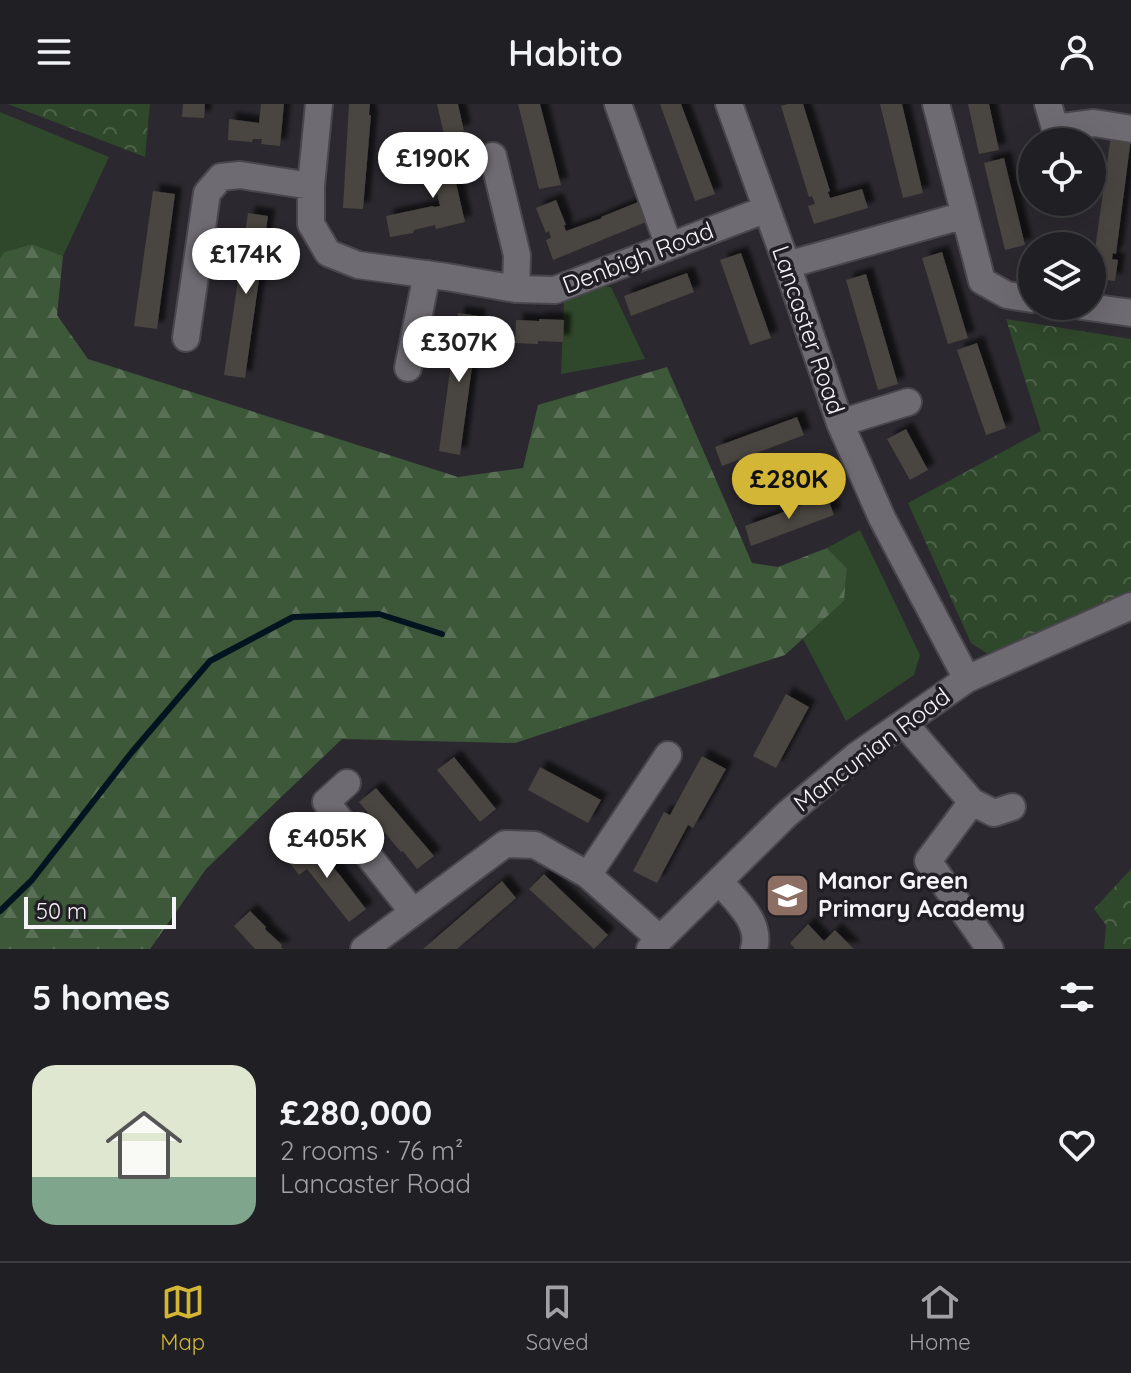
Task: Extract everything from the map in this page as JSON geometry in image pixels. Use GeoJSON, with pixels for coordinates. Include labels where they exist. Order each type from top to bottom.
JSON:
{"type":"FeatureCollection","features":[{"type":"Feature","properties":{"kind":"street","name":"Denbigh Road"},"geometry":{"type":"LineString","coordinates":[[319,104],[311,186],[311,224],[328,253],[358,265],[516,289],[555,290],[767,209]]}},
{"type":"Feature","properties":{"kind":"street"},"geometry":{"type":"LineString","coordinates":[[618,104],[669,246]]}},
{"type":"Feature","properties":{"kind":"street","name":"Lancaster Road"},"geometry":{"type":"LineString","coordinates":[[729,104],[840,423],[882,518],[967,679]]}},
{"type":"Feature","properties":{"kind":"street"},"geometry":{"type":"LineString","coordinates":[[936,104],[982,281],[1007,295],[1018,297]]}},
{"type":"Feature","properties":{"kind":"street"},"geometry":{"type":"LineString","coordinates":[[1054,125],[1094,123],[1131,129]]}},
{"type":"Feature","properties":{"kind":"street"},"geometry":{"type":"LineString","coordinates":[[493,156],[517,255],[516,289]]}},
{"type":"Feature","properties":{"kind":"street"},"geometry":{"type":"LineString","coordinates":[[186,338],[207,193],[221,177],[240,175],[311,186]]}},
{"type":"Feature","properties":{"kind":"street"},"geometry":{"type":"LineString","coordinates":[[787,265],[965,215]]}},
{"type":"Feature","properties":{"kind":"street"},"geometry":{"type":"LineString","coordinates":[[408,368],[427,274]]}},
{"type":"Feature","properties":{"kind":"street"},"geometry":{"type":"LineString","coordinates":[[1106,310],[1131,313]]}},
{"type":"Feature","properties":{"kind":"street"},"geometry":{"type":"LineString","coordinates":[[840,423],[908,402]]}},
{"type":"Feature","properties":{"kind":"street","name":"Mancunian Road"},"geometry":{"type":"LineString","coordinates":[[655,944],[787,814],[856,756],[967,679],[1131,606]]}},
{"type":"Feature","properties":{"kind":"street"},"geometry":{"type":"LineString","coordinates":[[904,723],[972,802],[994,813],[1012,807]]}},
{"type":"Feature","properties":{"kind":"street"},"geometry":{"type":"LineString","coordinates":[[588,875],[668,755]]}},
{"type":"Feature","properties":{"kind":"street"},"geometry":{"type":"LineString","coordinates":[[347,783],[326,802],[413,912]]}},
{"type":"Feature","properties":{"kind":"street"},"geometry":{"type":"LineString","coordinates":[[972,802],[928,861],[990,949]]}},
{"type":"Feature","properties":{"kind":"street"},"geometry":{"type":"LineString","coordinates":[[364,949],[505,844],[535,845],[588,875],[655,944]]}},
{"type":"Feature","properties":{"kind":"street"},"geometry":{"type":"LineString","coordinates":[[719,881],[751,920],[757,939],[754,949]]}},
{"type":"Feature","properties":{"kind":"green space"},"geometry":{"type":"Polygon","coordinates":[[[8,104],[150,104],[145,157],[8,104]]]}},
{"type":"Feature","properties":{"kind":"green space"},"geometry":{"type":"Polygon","coordinates":[[[0,112],[109,157],[63,256],[32,244],[4,252],[0,258],[0,112]]]}},
{"type":"Feature","properties":{"kind":"green space"},"geometry":{"type":"Polygon","coordinates":[[[32,244],[63,256],[57,315],[88,359],[458,477],[523,468],[538,405],[667,367],[752,563],[778,567],[827,548],[847,568],[844,601],[785,655],[515,743],[342,739],[206,869],[150,949],[0,949],[0,258],[4,252],[32,244]]]}},
{"type":"Feature","properties":{"kind":"green space"},"geometry":{"type":"Polygon","coordinates":[[[601,287],[611,287],[645,359],[561,374],[564,302],[601,287]]]}},
{"type":"Feature","properties":{"kind":"green space"},"geometry":{"type":"Polygon","coordinates":[[[1006,319],[1131,339],[1131,592],[988,654],[971,643],[908,503],[1041,431],[1006,319]]]}},
{"type":"Feature","properties":{"kind":"green space"},"geometry":{"type":"Polygon","coordinates":[[[860,530],[920,655],[914,675],[846,721],[803,639],[844,601],[847,568],[827,548],[860,530]]]}},
{"type":"Feature","properties":{"kind":"green space"},"geometry":{"type":"Polygon","coordinates":[[[1131,869],[1131,949],[1104,949],[1106,925],[1094,909],[1131,869]]]}},
{"type":"Feature","properties":{"kind":"building"},"geometry":{"type":"Polygon","coordinates":[[[183,104],[205,104],[204,118],[182,117],[183,104]]]}},
{"type":"Feature","properties":{"kind":"building"},"geometry":{"type":"Polygon","coordinates":[[[261,104],[284,104],[280,146],[261,144],[262,139],[253,139],[252,142],[228,140],[229,119],[259,123],[261,104]]]}},
{"type":"Feature","properties":{"kind":"building"},"geometry":{"type":"Polygon","coordinates":[[[349,104],[370,104],[363,209],[343,208],[349,104]]]}},
{"type":"Feature","properties":{"kind":"building"},"geometry":{"type":"Polygon","coordinates":[[[437,104],[458,104],[464,131],[444,135],[437,104]]]}},
{"type":"Feature","properties":{"kind":"building"},"geometry":{"type":"Polygon","coordinates":[[[518,104],[540,104],[561,185],[539,189],[518,104]]]}},
{"type":"Feature","properties":{"kind":"building"},"geometry":{"type":"Polygon","coordinates":[[[660,104],[681,104],[715,194],[695,201],[660,104]]]}},
{"type":"Feature","properties":{"kind":"building"},"geometry":{"type":"Polygon","coordinates":[[[803,104],[830,198],[862,189],[868,208],[814,224],[808,206],[815,204],[812,196],[809,197],[781,106],[803,104]]]}},
{"type":"Feature","properties":{"kind":"building"},"geometry":{"type":"Polygon","coordinates":[[[880,104],[902,104],[923,193],[903,198],[880,104]]]}},
{"type":"Feature","properties":{"kind":"building"},"geometry":{"type":"Polygon","coordinates":[[[968,104],[989,104],[999,150],[979,154],[968,104]]]}},
{"type":"Feature","properties":{"kind":"building"},"geometry":{"type":"Polygon","coordinates":[[[1111,135],[1131,138],[1116,254],[1113,253],[1112,259],[1118,260],[1115,281],[1106,280],[1106,232],[1098,232],[1100,216],[1106,216],[1106,171],[1111,135]]]}},
{"type":"Feature","properties":{"kind":"building"},"geometry":{"type":"Polygon","coordinates":[[[447,144],[465,222],[436,229],[435,225],[390,237],[386,216],[440,206],[427,148],[447,144]]]}},
{"type":"Feature","properties":{"kind":"building"},"geometry":{"type":"Polygon","coordinates":[[[1004,158],[1022,232],[1018,232],[1018,247],[1005,250],[984,163],[1004,158]]]}},
{"type":"Feature","properties":{"kind":"building"},"geometry":{"type":"Polygon","coordinates":[[[153,191],[175,194],[157,329],[134,326],[153,191]]]}},
{"type":"Feature","properties":{"kind":"building"},"geometry":{"type":"Polygon","coordinates":[[[556,200],[566,231],[643,200],[651,220],[553,260],[546,240],[551,238],[549,231],[546,233],[536,208],[556,200]]]}},
{"type":"Feature","properties":{"kind":"building"},"geometry":{"type":"Polygon","coordinates":[[[248,213],[268,216],[245,378],[224,375],[248,213]]]}},
{"type":"Feature","properties":{"kind":"building"},"geometry":{"type":"Polygon","coordinates":[[[942,252],[968,338],[948,344],[922,258],[942,252]]]}},
{"type":"Feature","properties":{"kind":"building"},"geometry":{"type":"Polygon","coordinates":[[[741,253],[771,338],[750,345],[720,260],[741,253]]]}},
{"type":"Feature","properties":{"kind":"building"},"geometry":{"type":"Polygon","coordinates":[[[687,273],[694,292],[631,316],[624,296],[687,273]]]}},
{"type":"Feature","properties":{"kind":"building"},"geometry":{"type":"Polygon","coordinates":[[[866,274],[898,384],[878,390],[846,280],[866,274]]]}},
{"type":"Feature","properties":{"kind":"building"},"geometry":{"type":"Polygon","coordinates":[[[458,313],[479,316],[460,455],[439,451],[458,313]]]}},
{"type":"Feature","properties":{"kind":"building"},"geometry":{"type":"Polygon","coordinates":[[[516,320],[564,320],[563,342],[515,343],[516,320]]]}},
{"type":"Feature","properties":{"kind":"building"},"geometry":{"type":"Polygon","coordinates":[[[977,343],[1006,428],[986,435],[957,350],[977,343]]]}},
{"type":"Feature","properties":{"kind":"building"},"geometry":{"type":"Polygon","coordinates":[[[797,417],[804,435],[722,466],[715,447],[797,417]]]}},
{"type":"Feature","properties":{"kind":"building"},"geometry":{"type":"Polygon","coordinates":[[[906,429],[928,470],[910,480],[887,439],[906,429]]]}},
{"type":"Feature","properties":{"kind":"building"},"geometry":{"type":"Polygon","coordinates":[[[827,496],[834,515],[751,546],[745,526],[827,496]]]}},
{"type":"Feature","properties":{"kind":"building"},"geometry":{"type":"Polygon","coordinates":[[[786,694],[809,707],[776,768],[753,756],[786,694]]]}},
{"type":"Feature","properties":{"kind":"building"},"geometry":{"type":"Polygon","coordinates":[[[702,756],[726,769],[693,828],[688,825],[657,883],[633,871],[664,812],[670,815],[702,756]]]}},
{"type":"Feature","properties":{"kind":"building"},"geometry":{"type":"Polygon","coordinates":[[[454,757],[496,809],[480,822],[437,770],[454,757]]]}},
{"type":"Feature","properties":{"kind":"building"},"geometry":{"type":"Polygon","coordinates":[[[540,767],[601,800],[588,823],[528,790],[540,767]]]}},
{"type":"Feature","properties":{"kind":"building"},"geometry":{"type":"Polygon","coordinates":[[[376,788],[434,856],[417,869],[359,802],[376,788]]]}},
{"type":"Feature","properties":{"kind":"building"},"geometry":{"type":"Polygon","coordinates":[[[309,841],[366,909],[349,922],[307,869],[299,875],[286,858],[309,841]]]}},
{"type":"Feature","properties":{"kind":"building"},"geometry":{"type":"Polygon","coordinates":[[[544,874],[608,935],[594,949],[529,889],[544,874]]]}},
{"type":"Feature","properties":{"kind":"building"},"geometry":{"type":"Polygon","coordinates":[[[502,881],[516,898],[457,949],[423,949],[502,881]]]}},
{"type":"Feature","properties":{"kind":"building"},"geometry":{"type":"Polygon","coordinates":[[[250,911],[284,949],[255,949],[234,926],[250,911]]]}},
{"type":"Feature","properties":{"kind":"building","name":"Manor Green Primary Academy"},"geometry":{"type":"Polygon","coordinates":[[[808,924],[824,941],[835,930],[854,949],[795,949],[790,943],[808,924]]]}},
{"type":"Feature","properties":{"kind":"waterway"},"geometry":{"type":"LineString","coordinates":[[0,911],[32,880],[132,752],[210,661],[293,617],[379,614],[442,634]]}},
{"type":"Feature","properties":{"kind":"place","name":"Manor Green Primary Academy"},"geometry":{"type":"Point","coordinates":[787,895]}}]}
